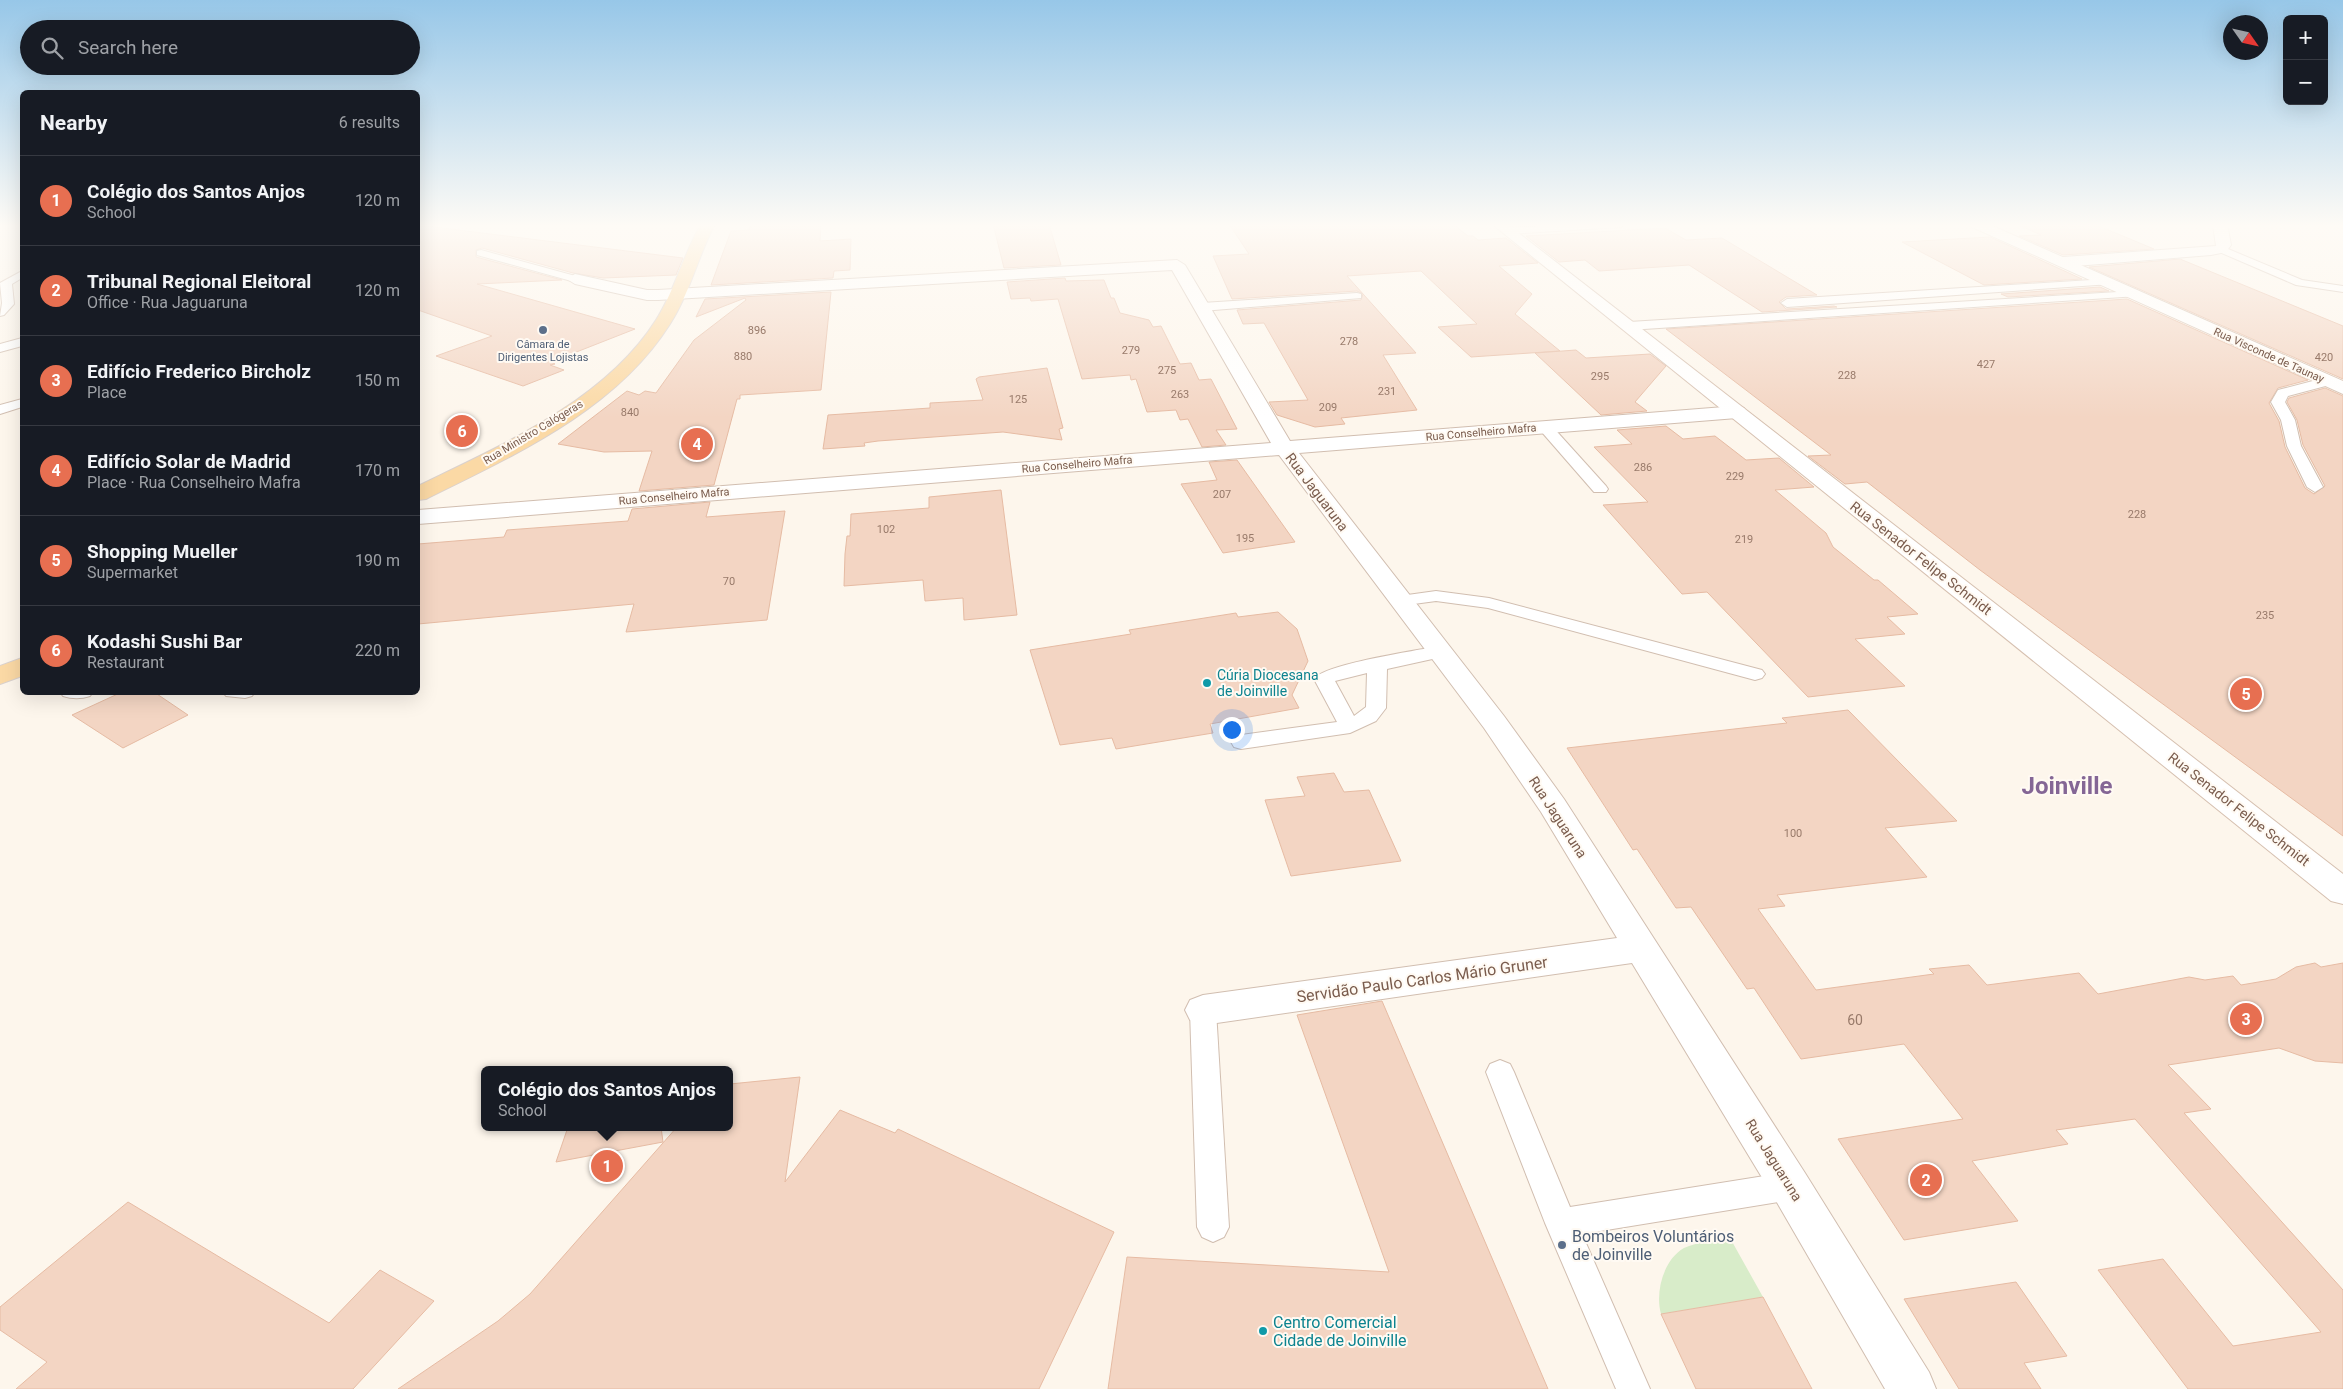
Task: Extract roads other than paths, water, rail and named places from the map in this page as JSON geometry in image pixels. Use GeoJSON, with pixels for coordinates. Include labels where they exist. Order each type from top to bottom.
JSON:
{"type":"FeatureCollection","features":[{"type":"Feature","properties":{"kind":"main road","name":"Rua Ministro Calógeras"},"geometry":{"type":"LineString","coordinates":[[420,493],[514,446],[589,398],[621,372],[645,348],[662,324],[680,289]]}},
{"type":"Feature","properties":{"kind":"main road"},"geometry":{"type":"LineString","coordinates":[[0,676],[20,667]]}},
{"type":"Feature","properties":{"kind":"street"},"geometry":{"type":"LineString","coordinates":[[619,289],[647,295],[678,294]]}},
{"type":"Feature","properties":{"kind":"street","name":"Rua Jaguaruna"},"geometry":{"type":"LineString","coordinates":[[678,294],[767,289]]}},
{"type":"Feature","properties":{"kind":"street","name":"Rua Jaguaruna"},"geometry":{"type":"LineString","coordinates":[[1191,289],[1284,448],[1494,722],[1548,799],[1790,1186],[1912,1389]]}},
{"type":"Feature","properties":{"kind":"street","name":"Rua Senador Felipe Schmidt"},"geometry":{"type":"LineString","coordinates":[[1582,289],[2343,892]]}},
{"type":"Feature","properties":{"kind":"street","name":"Rua Visconde de Taunay"},"geometry":{"type":"LineString","coordinates":[[2122,289],[2343,388]]}},
{"type":"Feature","properties":{"kind":"street","name":"Rua Conselheiro Mafra"},"geometry":{"type":"LineString","coordinates":[[420,516],[1738,412]]}},
{"type":"Feature","properties":{"kind":"street","name":"Servidão Paulo Carlos Mário Gruner"},"geometry":{"type":"LineString","coordinates":[[1203,1010],[1641,948]]}},
{"type":"Feature","properties":{"kind":"lane"},"geometry":{"type":"LineString","coordinates":[[0,312],[8,304],[7,289]]}},
{"type":"Feature","properties":{"kind":"lane"},"geometry":{"type":"LineString","coordinates":[[1770,304],[2006,289]]}},
{"type":"Feature","properties":{"kind":"lane"},"geometry":{"type":"LineString","coordinates":[[1622,321],[1880,312],[2134,294]]}},
{"type":"Feature","properties":{"kind":"lane"},"geometry":{"type":"LineString","coordinates":[[1202,307],[1358,296]]}},
{"type":"Feature","properties":{"kind":"lane"},"geometry":{"type":"LineString","coordinates":[[1857,299],[1880,312]]}},
{"type":"Feature","properties":{"kind":"lane"},"geometry":{"type":"LineString","coordinates":[[1622,321],[1741,306]]}},
{"type":"Feature","properties":{"kind":"lane"},"geometry":{"type":"LineString","coordinates":[[0,348],[20,343]]}},
{"type":"Feature","properties":{"kind":"lane"},"geometry":{"type":"LineString","coordinates":[[2315,487],[2294,446],[2288,420],[2278,402],[2283,393],[2328,381]]}},
{"type":"Feature","properties":{"kind":"lane"},"geometry":{"type":"LineString","coordinates":[[0,410],[20,404]]}},
{"type":"Feature","properties":{"kind":"lane"},"geometry":{"type":"LineString","coordinates":[[1545,427],[1600,489]]}},
{"type":"Feature","properties":{"kind":"lane"},"geometry":{"type":"LineString","coordinates":[[1399,600],[1436,596],[1489,603],[1755,674]]}},
{"type":"Feature","properties":{"kind":"lane"},"geometry":{"type":"LineString","coordinates":[[1350,727],[1324,679],[1335,673],[1439,652]]}},
{"type":"Feature","properties":{"kind":"lane"},"geometry":{"type":"LineString","coordinates":[[1241,742],[1350,727],[1369,717],[1376,708],[1377,666]]}},
{"type":"Feature","properties":{"kind":"lane"},"geometry":{"type":"LineString","coordinates":[[1203,1010],[1213,1227]]}},
{"type":"Feature","properties":{"kind":"lane"},"geometry":{"type":"LineString","coordinates":[[1500,1072],[1561,1223],[1633,1389]]}},
{"type":"Feature","properties":{"kind":"lane"},"geometry":{"type":"LineString","coordinates":[[1561,1223],[1790,1186]]}},
{"type":"Feature","properties":{"kind":"place","name":"Câmara de Dirigentes Lojistas"},"geometry":{"type":"Point","coordinates":[543,330]}},
{"type":"Feature","properties":{"kind":"place","name":"Kodashi Sushi Bar"},"geometry":{"type":"Point","coordinates":[462,431]}},
{"type":"Feature","properties":{"kind":"place","name":"Edifício Solar de Madrid"},"geometry":{"type":"Point","coordinates":[697,444]}},
{"type":"Feature","properties":{"kind":"place","name":"Cúria Diocesana de Joinville"},"geometry":{"type":"Point","coordinates":[1207,683]}},
{"type":"Feature","properties":{"kind":"place","name":"Shopping Mueller"},"geometry":{"type":"Point","coordinates":[2246,694]}},
{"type":"Feature","properties":{"kind":"place","name":"Edifício Frederico Bircholz"},"geometry":{"type":"Point","coordinates":[2246,1019]}},
{"type":"Feature","properties":{"kind":"place","name":"Colégio dos Santos Anjos"},"geometry":{"type":"Point","coordinates":[607,1166]}},
{"type":"Feature","properties":{"kind":"place","name":"Tribunal Regional Eleitoral"},"geometry":{"type":"Point","coordinates":[1926,1180]}},
{"type":"Feature","properties":{"kind":"place","name":"Bombeiros Voluntários de Joinville"},"geometry":{"type":"Point","coordinates":[1562,1245]}},
{"type":"Feature","properties":{"kind":"place","name":"Centro Comercial Cidade de Joinville"},"geometry":{"type":"Point","coordinates":[1263,1331]}},
{"type":"Feature","properties":{"kind":"district","name":"Joinville"},"geometry":{"type":"Point","coordinates":[2067,786]}}]}
